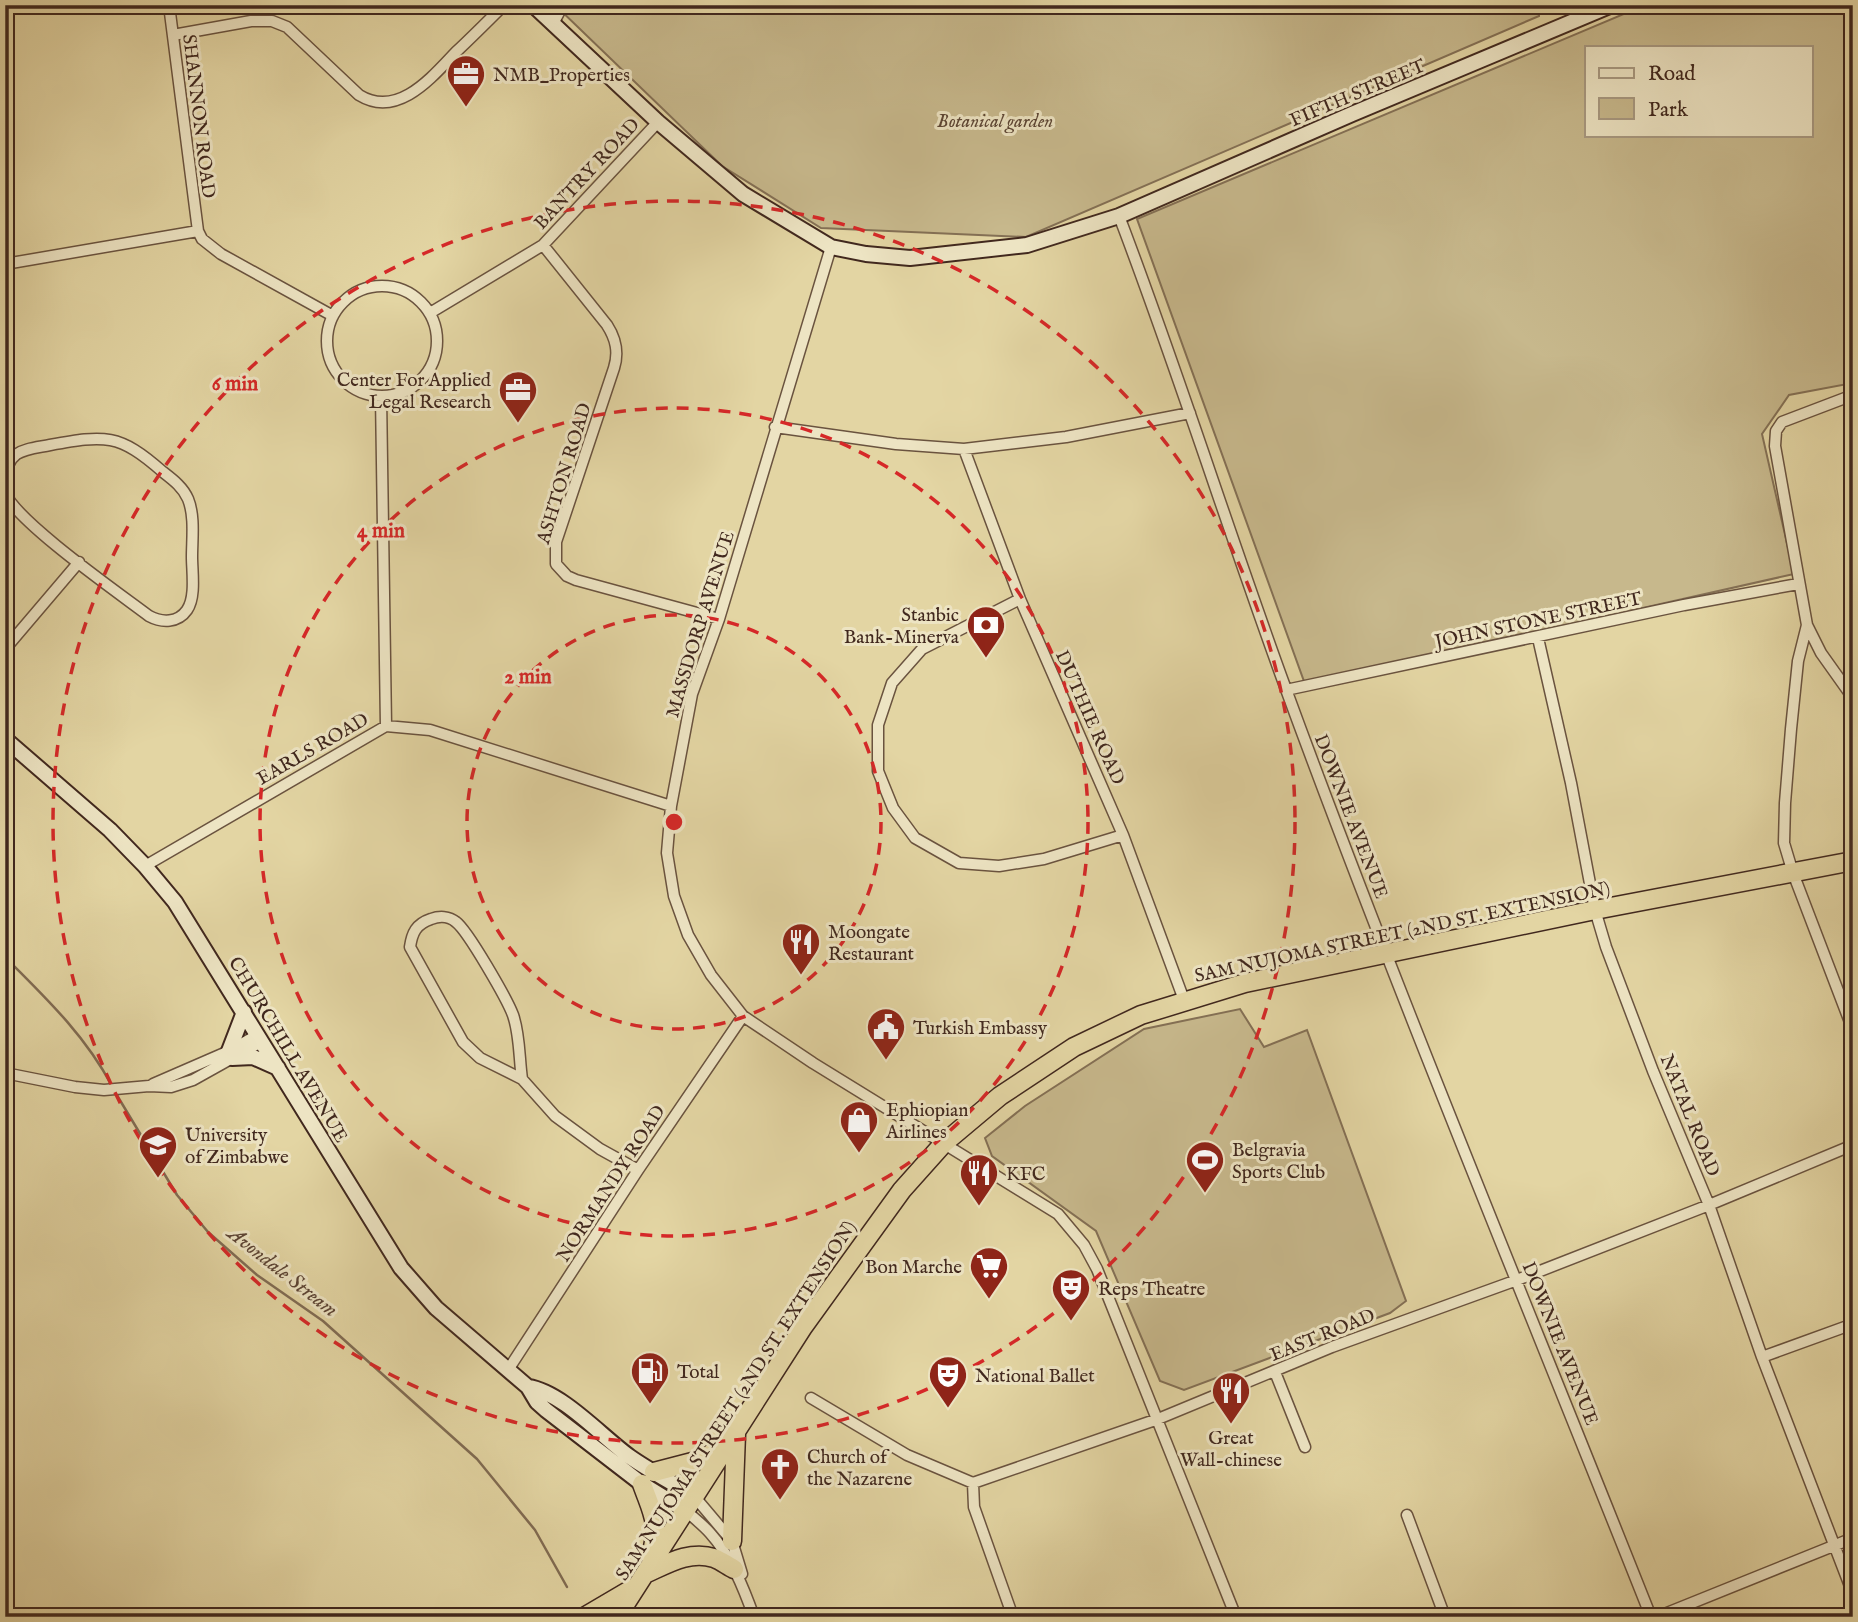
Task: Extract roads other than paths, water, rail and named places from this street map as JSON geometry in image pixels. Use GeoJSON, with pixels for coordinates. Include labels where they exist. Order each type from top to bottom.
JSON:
{"type":"FeatureCollection","features":[{"type":"Feature","properties":{"kind":"highway","name":"SAM NUJOMA STREET (2ND ST. EXTENSION)"},"geometry":{"type":"LineString","coordinates":[[617,1617],[803,1327],[879,1220],[944,1143],[1000,1096],[1074,1047],[1141,1014],[1245,983],[1595,910],[1853,861]]}},
{"type":"Feature","properties":{"kind":"highway"},"geometry":{"type":"LineString","coordinates":[[642,1579],[657,1534],[648,1478],[704,1459],[736,1434]]}},
{"type":"Feature","properties":{"kind":"highway"},"geometry":{"type":"LineString","coordinates":[[732,1541],[736,1434]]}},
{"type":"Feature","properties":{"kind":"highway"},"geometry":{"type":"LineString","coordinates":[[583,1617],[680,1558],[713,1558],[734,1569]]}},
{"type":"Feature","properties":{"kind":"street","name":"SHANNON ROAD"},"geometry":{"type":"LineString","coordinates":[[169,5],[198,232]]}},
{"type":"Feature","properties":{"kind":"street"},"geometry":{"type":"LineString","coordinates":[[173,35],[272,21],[287,27],[359,95],[369,102],[379,103],[390,102],[415,92],[504,5]]}},
{"type":"Feature","properties":{"kind":"street","name":"FIFTH STREET"},"geometry":{"type":"LineString","coordinates":[[533,5],[658,122],[743,194],[831,247],[866,254],[910,258],[1005,249],[1073,232],[1119,216],[1612,5]]}},
{"type":"Feature","properties":{"kind":"street"},"geometry":{"type":"LineString","coordinates":[[553,24],[563,5]]}},
{"type":"Feature","properties":{"kind":"street","name":"BANTRY ROAD"},"geometry":{"type":"LineString","coordinates":[[430,313],[543,245],[658,122]]}},
{"type":"Feature","properties":{"kind":"street","name":"DOWNIE AVENUE"},"geometry":{"type":"LineString","coordinates":[[1119,216],[1158,319],[1286,690],[1385,954],[1651,1617]]}},
{"type":"Feature","properties":{"kind":"street"},"geometry":{"type":"LineString","coordinates":[[5,264],[198,232],[211,248],[333,316]]}},
{"type":"Feature","properties":{"kind":"street","name":"ASHTON ROAD"},"geometry":{"type":"LineString","coordinates":[[543,245],[607,325],[617,350],[614,368],[556,542],[556,564],[567,576],[576,580],[719,619]]}},
{"type":"Feature","properties":{"kind":"street","name":"MASSDORP AVENUE"},"geometry":{"type":"LineString","coordinates":[[831,247],[719,619],[692,694],[671,806],[667,853],[674,896],[688,935],[711,975],[743,1016],[813,1063],[1058,1214],[1076,1235],[1097,1269],[1236,1617]]}},
{"type":"Feature","properties":{"kind":"street"},"geometry":{"type":"LineString","coordinates":[[381,285],[409,292],[421,301],[436,327],[438,341],[430,369],[409,389],[395,394],[381,396],[358,390],[347,383],[332,364],[327,340],[333,316],[341,304],[366,288],[381,285]]}},
{"type":"Feature","properties":{"kind":"street"},"geometry":{"type":"LineString","coordinates":[[1853,395],[1782,422],[1776,431],[1775,446],[1807,625],[1821,653],[1853,698]]}},
{"type":"Feature","properties":{"kind":"street"},"geometry":{"type":"LineString","coordinates":[[381,396],[386,726]]}},
{"type":"Feature","properties":{"kind":"street"},"geometry":{"type":"LineString","coordinates":[[775,427],[896,444],[964,449],[1066,437],[1190,413]]}},
{"type":"Feature","properties":{"kind":"street"},"geometry":{"type":"LineString","coordinates":[[5,480],[9,461],[20,452],[88,439],[107,439],[142,453],[185,493],[191,509],[189,607],[178,618],[165,622],[149,616],[13,506],[5,493]]}},
{"type":"Feature","properties":{"kind":"street","name":"DUTHIE ROAD"},"geometry":{"type":"LineString","coordinates":[[964,449],[1020,600],[1123,835],[1184,1000]]}},
{"type":"Feature","properties":{"kind":"street"},"geometry":{"type":"LineString","coordinates":[[5,649],[79,562]]}},
{"type":"Feature","properties":{"kind":"street","name":"JOHN STONE STREET"},"geometry":{"type":"LineString","coordinates":[[1286,690],[1798,583]]}},
{"type":"Feature","properties":{"kind":"street"},"geometry":{"type":"LineString","coordinates":[[1020,600],[922,649],[892,683],[878,725],[878,771],[893,808],[915,838],[959,863],[999,866],[1044,859],[1123,835]]}},
{"type":"Feature","properties":{"kind":"street"},"geometry":{"type":"LineString","coordinates":[[1807,625],[1798,661],[1784,803],[1784,843],[1853,1030]]}},
{"type":"Feature","properties":{"kind":"street","name":"NATAL ROAD"},"geometry":{"type":"LineString","coordinates":[[1538,638],[1571,783],[1595,910],[1606,947],[1709,1205],[1762,1357],[1853,1594]]}},
{"type":"Feature","properties":{"kind":"street","name":"EARLS ROAD"},"geometry":{"type":"LineString","coordinates":[[145,866],[386,726],[430,730],[671,806]]}},
{"type":"Feature","properties":{"kind":"street","name":"CHURCHILL AVENUE"},"geometry":{"type":"LineString","coordinates":[[5,739],[86,808],[145,866],[190,925],[401,1268],[436,1308],[528,1387],[537,1402],[546,1410],[690,1504]]}},
{"type":"Feature","properties":{"kind":"street"},"geometry":{"type":"LineString","coordinates":[[522,1079],[518,1034],[512,1013],[468,934],[455,921],[443,916],[419,925],[412,933],[410,947],[463,1042],[480,1058],[522,1079],[555,1116],[600,1149],[638,1170]]}},
{"type":"Feature","properties":{"kind":"street"},"geometry":{"type":"LineString","coordinates":[[230,1055],[244,1012]]}},
{"type":"Feature","properties":{"kind":"street","name":"NORMANDY ROAD"},"geometry":{"type":"LineString","coordinates":[[508,1370],[638,1170],[743,1016]]}},
{"type":"Feature","properties":{"kind":"street"},"geometry":{"type":"LineString","coordinates":[[5,1073],[104,1090],[149,1086],[230,1055],[259,1039]]}},
{"type":"Feature","properties":{"kind":"street"},"geometry":{"type":"LineString","coordinates":[[230,1055],[253,1057],[279,1069]]}},
{"type":"Feature","properties":{"kind":"street","name":"EAST ROAD"},"geometry":{"type":"LineString","coordinates":[[973,1483],[1158,1419],[1332,1347],[1517,1280],[1853,1145]]}},
{"type":"Feature","properties":{"kind":"street"},"geometry":{"type":"LineString","coordinates":[[1762,1357],[1853,1324]]}},
{"type":"Feature","properties":{"kind":"street"},"geometry":{"type":"LineString","coordinates":[[1275,1372],[1305,1447]]}},
{"type":"Feature","properties":{"kind":"street"},"geometry":{"type":"LineString","coordinates":[[811,1398],[907,1455],[973,1483],[974,1507],[1013,1617]]}},
{"type":"Feature","properties":{"kind":"street"},"geometry":{"type":"LineString","coordinates":[[690,1504],[732,1541],[754,1617]]}},
{"type":"Feature","properties":{"kind":"street"},"geometry":{"type":"LineString","coordinates":[[690,1504],[734,1569],[748,1599]]}},
{"type":"Feature","properties":{"kind":"street"},"geometry":{"type":"LineString","coordinates":[[1407,1515],[1445,1617]]}},
{"type":"Feature","properties":{"kind":"street"},"geometry":{"type":"LineString","coordinates":[[1657,1617],[1853,1538]]}},
{"type":"Feature","properties":{"kind":"waterway","name":"Avondale Stream"},"geometry":{"type":"LineString","coordinates":[[5,957],[77,1033],[112,1086]]}},
{"type":"Feature","properties":{"kind":"waterway","name":"Avondale Stream"},"geometry":{"type":"LineString","coordinates":[[115,1092],[177,1195],[208,1232],[257,1275],[323,1321],[477,1459],[535,1530],[567,1587]]}},
{"type":"Feature","properties":{"kind":"place","name":"NMB_Properties"},"geometry":{"type":"Point","coordinates":[466,108]}},
{"type":"Feature","properties":{"kind":"place","name":"Center For Applied Legal Research"},"geometry":{"type":"Point","coordinates":[518,424]}},
{"type":"Feature","properties":{"kind":"place","name":"Stanbic Bank-Minerva"},"geometry":{"type":"Point","coordinates":[986,659]}},
{"type":"Feature","properties":{"kind":"place","name":"Moongate Restaurant"},"geometry":{"type":"Point","coordinates":[801,976]}},
{"type":"Feature","properties":{"kind":"place","name":"Turkish Embassy"},"geometry":{"type":"Point","coordinates":[886,1061]}},
{"type":"Feature","properties":{"kind":"place","name":"Ephiopian Airlines"},"geometry":{"type":"Point","coordinates":[859,1154]}},
{"type":"Feature","properties":{"kind":"place","name":"University of Zimbabwe"},"geometry":{"type":"Point","coordinates":[158,1179]}},
{"type":"Feature","properties":{"kind":"place","name":"Belgravia Sports Club"},"geometry":{"type":"Point","coordinates":[1205,1194]}},
{"type":"Feature","properties":{"kind":"place","name":"KFC"},"geometry":{"type":"Point","coordinates":[979,1207]}},
{"type":"Feature","properties":{"kind":"place","name":"Bon Marche"},"geometry":{"type":"Point","coordinates":[989,1300]}},
{"type":"Feature","properties":{"kind":"place","name":"Reps Theatre"},"geometry":{"type":"Point","coordinates":[1071,1322]}},
{"type":"Feature","properties":{"kind":"place","name":"Total"},"geometry":{"type":"Point","coordinates":[650,1405]}},
{"type":"Feature","properties":{"kind":"place","name":"National Ballet"},"geometry":{"type":"Point","coordinates":[948,1409]}},
{"type":"Feature","properties":{"kind":"place","name":"Great Wall-chinese"},"geometry":{"type":"Point","coordinates":[1231,1425]}},
{"type":"Feature","properties":{"kind":"place","name":"Church of the Nazarene"},"geometry":{"type":"Point","coordinates":[780,1501]}},
{"type":"Feature","properties":{"kind":"park label","name":"Botanical garden"},"geometry":{"type":"Point","coordinates":[995,120]}}]}
